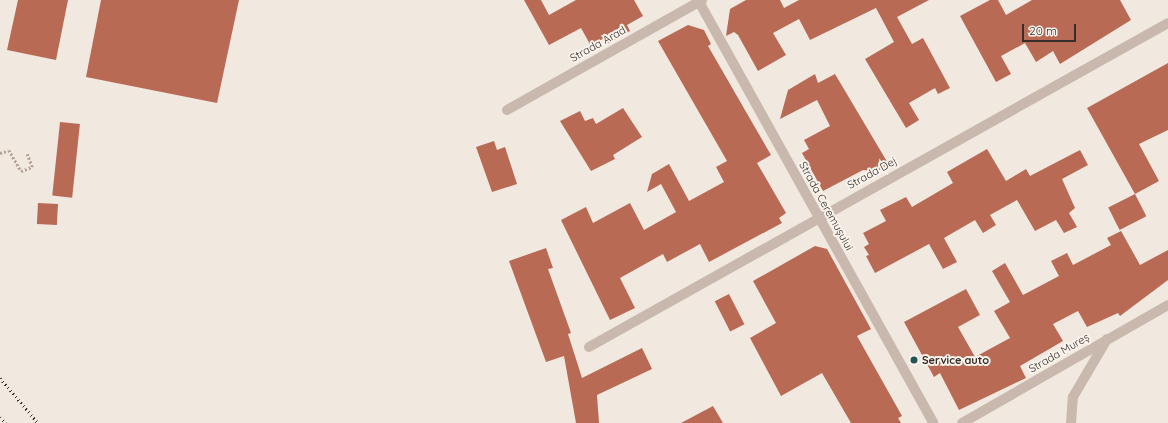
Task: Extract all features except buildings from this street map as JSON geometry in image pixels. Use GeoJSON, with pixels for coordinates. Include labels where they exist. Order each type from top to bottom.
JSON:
{"type":"FeatureCollection","features":[{"type":"Feature","properties":{"kind":"street","name":"Strada Arad"},"geometry":{"type":"LineString","coordinates":[[507,110],[700,0]]}},
{"type":"Feature","properties":{"kind":"street","name":"Strada Ceremușului"},"geometry":{"type":"LineString","coordinates":[[700,0],[818,217],[933,423]]}},
{"type":"Feature","properties":{"kind":"street","name":"Strada Dej"},"geometry":{"type":"LineString","coordinates":[[588,347],[818,217],[1168,24]]}},
{"type":"Feature","properties":{"kind":"street","name":"Strada Mureș"},"geometry":{"type":"LineString","coordinates":[[962,423],[1168,304]]}},
{"type":"Feature","properties":{"kind":"street"},"geometry":{"type":"LineString","coordinates":[[1072,423],[1073,397],[1107,340]]}},
{"type":"Feature","properties":{"kind":"path"},"geometry":{"type":"LineString","coordinates":[[0,153],[9,150],[17,161],[21,171],[32,167],[27,154]]}},
{"type":"Feature","properties":{"kind":"railway"},"geometry":{"type":"LineString","coordinates":[[0,378],[38,423]]}},
{"type":"Feature","properties":{"kind":"railway"},"geometry":{"type":"LineString","coordinates":[[0,417],[6,423]]}},
{"type":"Feature","properties":{"kind":"place","name":"Service auto"},"geometry":{"type":"Point","coordinates":[914,360]}}]}
